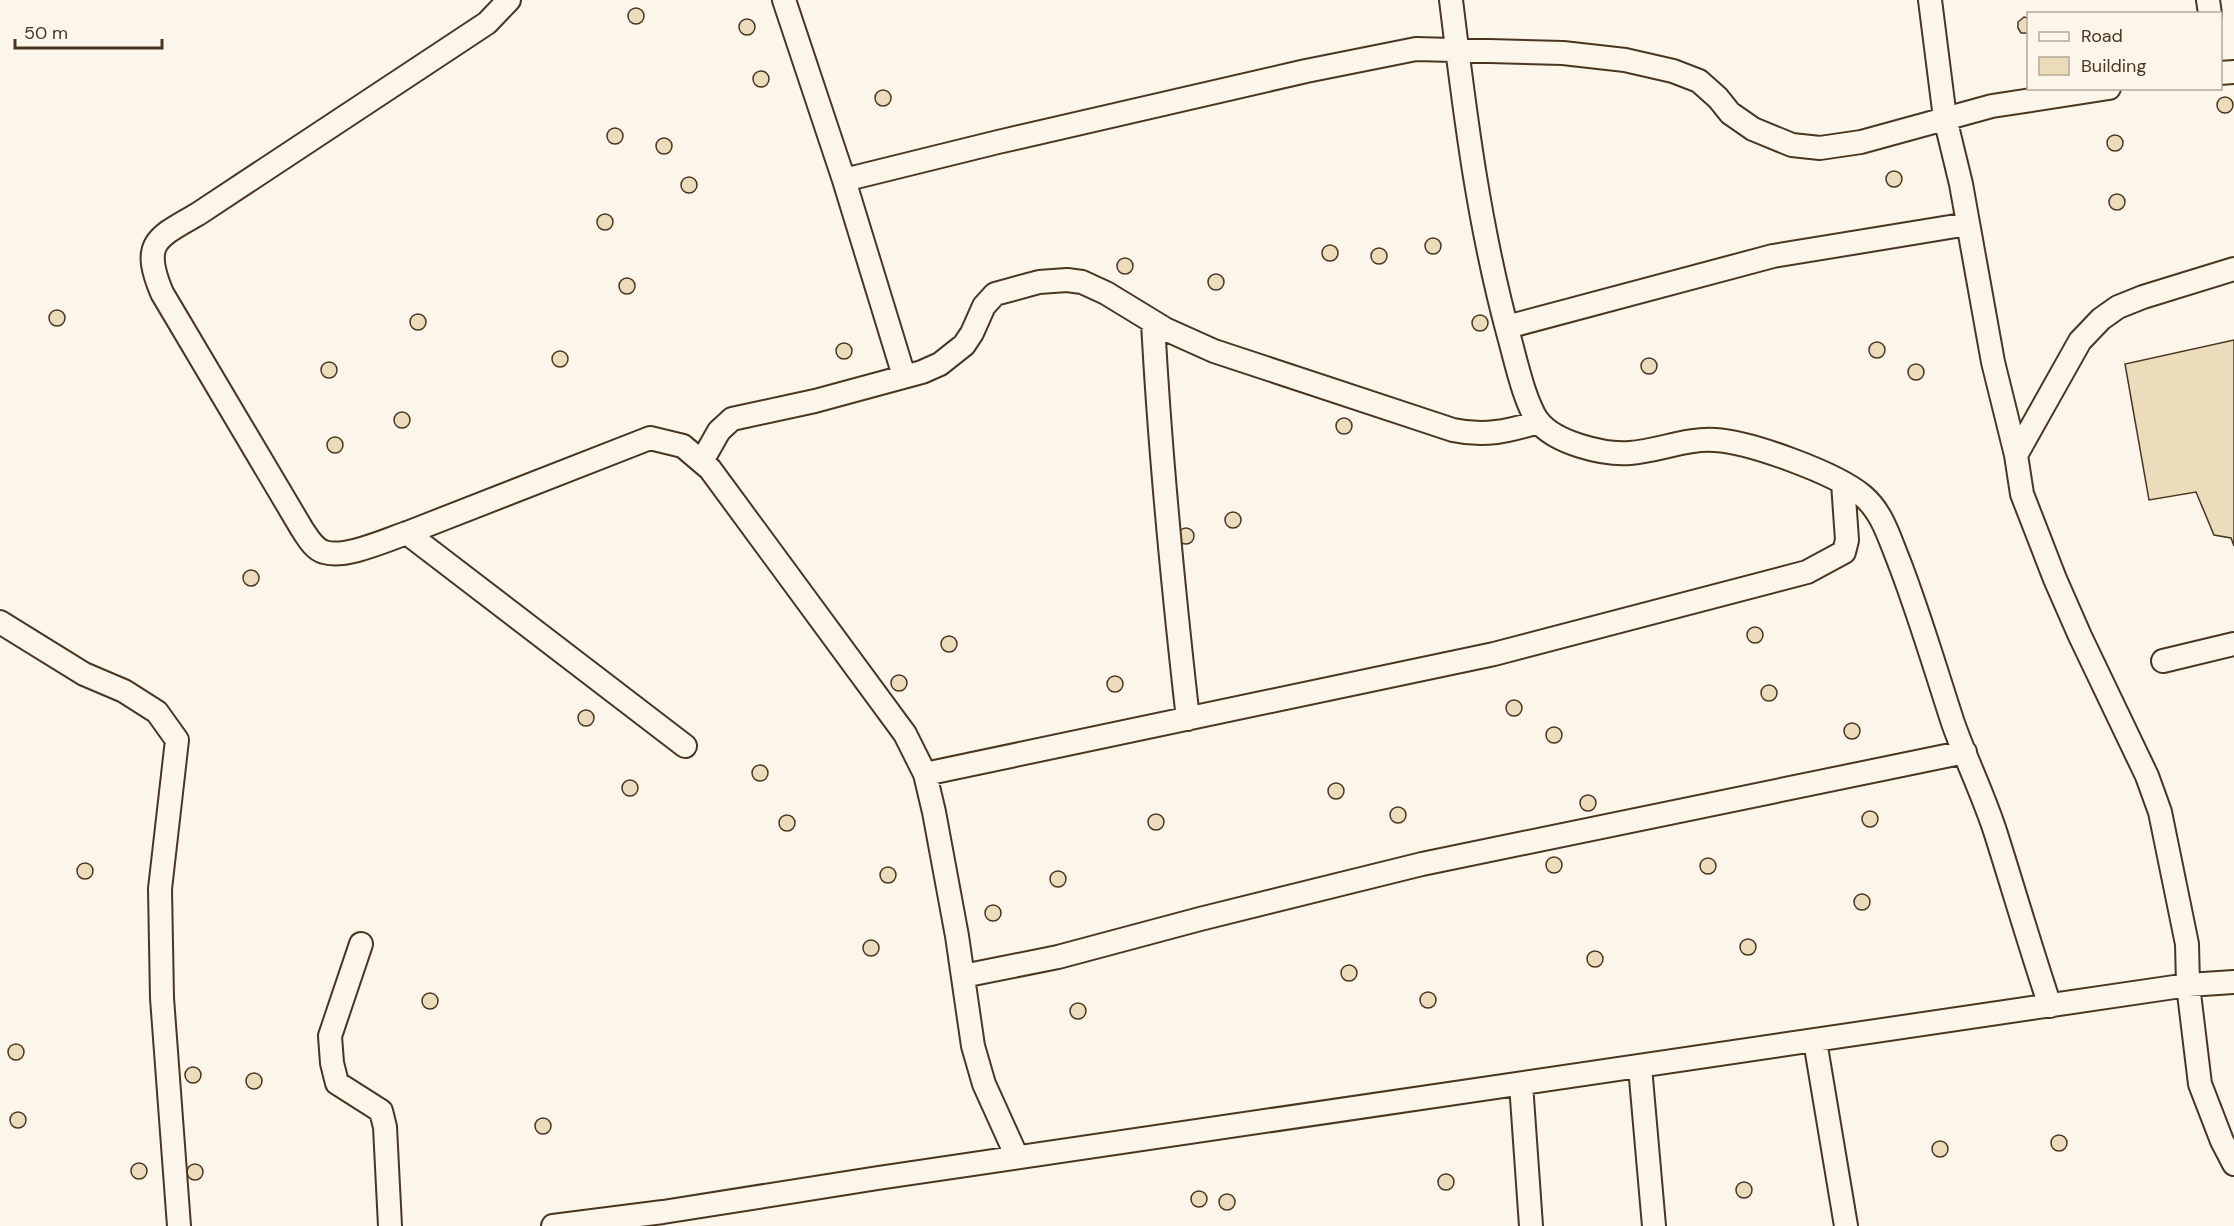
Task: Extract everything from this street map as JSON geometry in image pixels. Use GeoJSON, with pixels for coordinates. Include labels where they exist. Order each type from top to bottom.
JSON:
{"type":"FeatureCollection","features":[{"type":"Feature","properties":{"kind":"street"},"geometry":{"type":"LineString","coordinates":[[509,0],[487,23],[172,229],[159,241],[151,256],[153,271],[162,293],[313,545],[323,552],[336,554],[367,547],[650,438],[683,446],[702,461],[717,478],[905,734],[925,774],[955,924],[970,1027],[979,1065],[994,1108],[1017,1158]]}},
{"type":"Feature","properties":{"kind":"street"},"geometry":{"type":"LineString","coordinates":[[784,0],[844,180],[904,376]]}},
{"type":"Feature","properties":{"kind":"street"},"geometry":{"type":"LineString","coordinates":[[1450,0],[1472,166],[1485,241],[1519,373],[1532,410],[1539,422],[1548,431],[1565,440],[1604,452],[1627,453],[1714,440],[1749,446],[1798,463],[1843,483],[1864,496],[1881,516],[1918,612],[1954,725],[1995,832],[2050,1006]]}},
{"type":"Feature","properties":{"kind":"street"},"geometry":{"type":"LineString","coordinates":[[1930,0],[1945,118],[1968,224],[1993,362],[2016,456],[2022,494],[2055,579],[2147,777],[2160,812],[2187,944],[2188,985],[2200,1084],[2222,1141],[2234,1164]]}},
{"type":"Feature","properties":{"kind":"street"},"geometry":{"type":"LineString","coordinates":[[844,180],[1009,139],[1306,71],[1416,49],[1563,53],[1625,60],[1674,71],[1699,81],[1718,98],[1730,113],[1768,136],[1792,145],[1821,148],[1861,142],[1992,106],[2096,90]]}},
{"type":"Feature","properties":{"kind":"street"},"geometry":{"type":"LineString","coordinates":[[1507,327],[1773,256],[1968,224]]}},
{"type":"Feature","properties":{"kind":"street"},"geometry":{"type":"LineString","coordinates":[[2016,456],[2080,341],[2101,319],[2118,307],[2143,297],[2234,269]]}},
{"type":"Feature","properties":{"kind":"street"},"geometry":{"type":"LineString","coordinates":[[702,461],[719,431],[732,419],[815,401],[931,368],[953,355],[967,341],[984,306],[995,294],[1039,282],[1067,280],[1082,282],[1106,293],[1154,322],[1214,351],[1454,430],[1472,434],[1488,434],[1539,422]]}},
{"type":"Feature","properties":{"kind":"street"},"geometry":{"type":"LineString","coordinates":[[1154,322],[1158,409],[1171,568],[1188,719]]}},
{"type":"Feature","properties":{"kind":"street"},"geometry":{"type":"LineString","coordinates":[[925,774],[1494,654],[1807,572],[1844,552],[1847,540],[1843,483]]}},
{"type":"Feature","properties":{"kind":"street"},"geometry":{"type":"LineString","coordinates":[[407,532],[686,746]]}},
{"type":"Feature","properties":{"kind":"street"},"geometry":{"type":"LineString","coordinates":[[0,622],[84,674],[124,691],[157,712],[177,740],[160,890],[162,998],[179,1226]]}},
{"type":"Feature","properties":{"kind":"street"},"geometry":{"type":"LineString","coordinates":[[2163,661],[2234,644]]}},
{"type":"Feature","properties":{"kind":"street"},"geometry":{"type":"LineString","coordinates":[[963,976],[1058,957],[1422,864],[1965,752]]}},
{"type":"Feature","properties":{"kind":"street"},"geometry":{"type":"LineString","coordinates":[[361,944],[330,1036],[332,1063],[336,1083],[381,1111],[385,1127],[390,1226]]}},
{"type":"Feature","properties":{"kind":"street"},"geometry":{"type":"LineString","coordinates":[[554,1226],[664,1219],[768,1194],[2188,985],[2234,982]]}},
{"type":"Feature","properties":{"kind":"street"},"geometry":{"type":"LineString","coordinates":[[1815,1041],[1846,1226]]}},
{"type":"Feature","properties":{"kind":"street"},"geometry":{"type":"LineString","coordinates":[[1640,1067],[1654,1226]]}},
{"type":"Feature","properties":{"kind":"street"},"geometry":{"type":"LineString","coordinates":[[1521,1084],[1531,1226]]}},
{"type":"Feature","properties":{"kind":"building"},"geometry":{"type":"Polygon","coordinates":[[[633,8],[639,8],[644,16],[642,22],[633,24],[628,19],[628,13],[633,8]]]}},
{"type":"Feature","properties":{"kind":"building"},"geometry":{"type":"Polygon","coordinates":[[[2024,17],[2027,18],[2027,33],[2021,33],[2018,22],[2024,17]]]}},
{"type":"Feature","properties":{"kind":"building"},"geometry":{"type":"Polygon","coordinates":[[[744,19],[750,19],[755,27],[753,33],[744,35],[739,30],[739,24],[744,19]]]}},
{"type":"Feature","properties":{"kind":"building"},"geometry":{"type":"Polygon","coordinates":[[[758,71],[764,71],[769,79],[767,85],[758,87],[753,82],[753,76],[758,71]]]}},
{"type":"Feature","properties":{"kind":"building"},"geometry":{"type":"Polygon","coordinates":[[[880,90],[886,90],[891,98],[889,104],[880,106],[875,101],[875,95],[880,90]]]}},
{"type":"Feature","properties":{"kind":"building"},"geometry":{"type":"Polygon","coordinates":[[[2222,97],[2228,97],[2233,105],[2231,111],[2222,113],[2217,108],[2217,102],[2222,97]]]}},
{"type":"Feature","properties":{"kind":"building"},"geometry":{"type":"Polygon","coordinates":[[[612,128],[618,128],[623,136],[621,142],[612,144],[607,139],[607,133],[612,128]]]}},
{"type":"Feature","properties":{"kind":"building"},"geometry":{"type":"Polygon","coordinates":[[[2112,135],[2118,135],[2123,143],[2121,149],[2112,151],[2107,146],[2107,140],[2112,135]]]}},
{"type":"Feature","properties":{"kind":"building"},"geometry":{"type":"Polygon","coordinates":[[[661,138],[667,138],[672,146],[670,152],[661,154],[656,149],[656,143],[661,138]]]}},
{"type":"Feature","properties":{"kind":"building"},"geometry":{"type":"Polygon","coordinates":[[[1891,171],[1897,171],[1902,179],[1900,185],[1891,187],[1886,182],[1886,176],[1891,171]]]}},
{"type":"Feature","properties":{"kind":"building"},"geometry":{"type":"Polygon","coordinates":[[[686,177],[692,177],[697,185],[695,191],[686,193],[681,188],[681,182],[686,177]]]}},
{"type":"Feature","properties":{"kind":"building"},"geometry":{"type":"Polygon","coordinates":[[[2114,194],[2120,194],[2125,202],[2123,208],[2114,210],[2109,205],[2109,199],[2114,194]]]}},
{"type":"Feature","properties":{"kind":"building"},"geometry":{"type":"Polygon","coordinates":[[[602,214],[608,214],[613,222],[611,228],[602,230],[597,225],[597,219],[602,214]]]}},
{"type":"Feature","properties":{"kind":"building"},"geometry":{"type":"Polygon","coordinates":[[[1430,238],[1436,238],[1441,246],[1439,252],[1430,254],[1425,249],[1425,243],[1430,238]]]}},
{"type":"Feature","properties":{"kind":"building"},"geometry":{"type":"Polygon","coordinates":[[[1327,245],[1333,245],[1338,253],[1336,259],[1327,261],[1322,256],[1322,250],[1327,245]]]}},
{"type":"Feature","properties":{"kind":"building"},"geometry":{"type":"Polygon","coordinates":[[[1376,248],[1382,248],[1387,256],[1385,262],[1376,264],[1371,259],[1371,253],[1376,248]]]}},
{"type":"Feature","properties":{"kind":"building"},"geometry":{"type":"Polygon","coordinates":[[[1122,258],[1128,258],[1133,266],[1131,272],[1122,274],[1117,269],[1117,263],[1122,258]]]}},
{"type":"Feature","properties":{"kind":"building"},"geometry":{"type":"Polygon","coordinates":[[[1213,274],[1219,274],[1224,282],[1222,288],[1213,290],[1208,285],[1208,279],[1213,274]]]}},
{"type":"Feature","properties":{"kind":"building"},"geometry":{"type":"Polygon","coordinates":[[[624,278],[630,278],[635,286],[633,292],[624,294],[619,289],[619,283],[624,278]]]}},
{"type":"Feature","properties":{"kind":"building"},"geometry":{"type":"Polygon","coordinates":[[[54,310],[60,310],[65,318],[63,324],[54,326],[49,321],[49,315],[54,310]]]}},
{"type":"Feature","properties":{"kind":"building"},"geometry":{"type":"Polygon","coordinates":[[[415,314],[421,314],[426,322],[424,328],[415,330],[410,325],[410,319],[415,314]]]}},
{"type":"Feature","properties":{"kind":"building"},"geometry":{"type":"Polygon","coordinates":[[[1477,315],[1483,315],[1488,323],[1486,329],[1477,331],[1472,326],[1472,320],[1477,315]]]}},
{"type":"Feature","properties":{"kind":"building"},"geometry":{"type":"Polygon","coordinates":[[[2234,340],[2234,546],[2231,538],[2214,535],[2196,492],[2149,500],[2125,364],[2234,340]]]}},
{"type":"Feature","properties":{"kind":"building"},"geometry":{"type":"Polygon","coordinates":[[[1874,342],[1880,342],[1885,350],[1883,356],[1874,358],[1869,353],[1869,347],[1874,342]]]}},
{"type":"Feature","properties":{"kind":"building"},"geometry":{"type":"Polygon","coordinates":[[[841,343],[847,343],[852,351],[850,357],[841,359],[836,354],[836,348],[841,343]]]}},
{"type":"Feature","properties":{"kind":"building"},"geometry":{"type":"Polygon","coordinates":[[[557,351],[563,351],[568,359],[566,365],[557,367],[552,362],[552,356],[557,351]]]}},
{"type":"Feature","properties":{"kind":"building"},"geometry":{"type":"Polygon","coordinates":[[[1646,358],[1652,358],[1657,366],[1655,372],[1646,374],[1641,369],[1641,363],[1646,358]]]}},
{"type":"Feature","properties":{"kind":"building"},"geometry":{"type":"Polygon","coordinates":[[[326,362],[332,362],[337,370],[335,376],[326,378],[321,373],[321,367],[326,362]]]}},
{"type":"Feature","properties":{"kind":"building"},"geometry":{"type":"Polygon","coordinates":[[[1913,364],[1919,364],[1924,372],[1922,378],[1913,380],[1908,375],[1908,369],[1913,364]]]}},
{"type":"Feature","properties":{"kind":"building"},"geometry":{"type":"Polygon","coordinates":[[[399,412],[405,412],[410,420],[408,426],[399,428],[394,423],[394,417],[399,412]]]}},
{"type":"Feature","properties":{"kind":"building"},"geometry":{"type":"Polygon","coordinates":[[[1341,418],[1347,418],[1352,426],[1350,432],[1341,434],[1336,429],[1336,423],[1341,418]]]}},
{"type":"Feature","properties":{"kind":"building"},"geometry":{"type":"Polygon","coordinates":[[[332,437],[338,437],[343,445],[341,451],[332,453],[327,448],[327,442],[332,437]]]}},
{"type":"Feature","properties":{"kind":"building"},"geometry":{"type":"Polygon","coordinates":[[[1230,512],[1236,512],[1241,520],[1239,526],[1230,528],[1225,523],[1225,517],[1230,512]]]}},
{"type":"Feature","properties":{"kind":"building"},"geometry":{"type":"Polygon","coordinates":[[[1186,528],[1192,530],[1194,536],[1192,542],[1186,544],[1180,542],[1178,536],[1180,530],[1186,528]]]}},
{"type":"Feature","properties":{"kind":"building"},"geometry":{"type":"Polygon","coordinates":[[[248,570],[254,570],[259,578],[257,584],[248,586],[243,581],[243,575],[248,570]]]}},
{"type":"Feature","properties":{"kind":"building"},"geometry":{"type":"Polygon","coordinates":[[[1752,627],[1758,627],[1763,635],[1761,641],[1752,643],[1747,638],[1747,632],[1752,627]]]}},
{"type":"Feature","properties":{"kind":"building"},"geometry":{"type":"Polygon","coordinates":[[[946,636],[952,636],[957,644],[955,650],[946,652],[941,647],[941,641],[946,636]]]}},
{"type":"Feature","properties":{"kind":"building"},"geometry":{"type":"Polygon","coordinates":[[[896,675],[902,675],[907,683],[905,689],[896,691],[891,686],[891,680],[896,675]]]}},
{"type":"Feature","properties":{"kind":"building"},"geometry":{"type":"Polygon","coordinates":[[[1112,676],[1118,676],[1123,684],[1121,690],[1112,692],[1107,687],[1107,681],[1112,676]]]}},
{"type":"Feature","properties":{"kind":"building"},"geometry":{"type":"Polygon","coordinates":[[[1766,685],[1772,685],[1777,693],[1775,699],[1766,701],[1761,696],[1761,690],[1766,685]]]}},
{"type":"Feature","properties":{"kind":"building"},"geometry":{"type":"Polygon","coordinates":[[[1511,700],[1517,700],[1522,708],[1520,714],[1511,716],[1506,711],[1506,705],[1511,700]]]}},
{"type":"Feature","properties":{"kind":"building"},"geometry":{"type":"Polygon","coordinates":[[[583,710],[589,710],[594,718],[592,724],[583,726],[578,721],[578,715],[583,710]]]}},
{"type":"Feature","properties":{"kind":"building"},"geometry":{"type":"Polygon","coordinates":[[[1849,723],[1855,723],[1860,731],[1858,737],[1849,739],[1844,734],[1844,728],[1849,723]]]}},
{"type":"Feature","properties":{"kind":"building"},"geometry":{"type":"Polygon","coordinates":[[[1551,727],[1557,727],[1562,735],[1560,741],[1551,743],[1546,738],[1546,732],[1551,727]]]}},
{"type":"Feature","properties":{"kind":"building"},"geometry":{"type":"Polygon","coordinates":[[[757,765],[763,765],[768,773],[766,779],[757,781],[752,776],[752,770],[757,765]]]}},
{"type":"Feature","properties":{"kind":"building"},"geometry":{"type":"Polygon","coordinates":[[[627,780],[633,780],[638,788],[636,794],[627,796],[622,791],[622,785],[627,780]]]}},
{"type":"Feature","properties":{"kind":"building"},"geometry":{"type":"Polygon","coordinates":[[[1333,783],[1339,783],[1344,791],[1342,797],[1333,799],[1328,794],[1328,788],[1333,783]]]}},
{"type":"Feature","properties":{"kind":"building"},"geometry":{"type":"Polygon","coordinates":[[[1585,795],[1591,795],[1596,803],[1594,809],[1585,811],[1580,806],[1580,800],[1585,795]]]}},
{"type":"Feature","properties":{"kind":"building"},"geometry":{"type":"Polygon","coordinates":[[[1395,807],[1401,807],[1406,815],[1404,821],[1395,823],[1390,818],[1390,812],[1395,807]]]}},
{"type":"Feature","properties":{"kind":"building"},"geometry":{"type":"Polygon","coordinates":[[[1867,811],[1873,811],[1878,819],[1876,825],[1867,827],[1862,822],[1862,816],[1867,811]]]}},
{"type":"Feature","properties":{"kind":"building"},"geometry":{"type":"Polygon","coordinates":[[[1153,814],[1159,814],[1164,822],[1162,828],[1153,830],[1148,825],[1148,819],[1153,814]]]}},
{"type":"Feature","properties":{"kind":"building"},"geometry":{"type":"Polygon","coordinates":[[[784,815],[790,815],[795,823],[793,829],[784,831],[779,826],[779,820],[784,815]]]}},
{"type":"Feature","properties":{"kind":"building"},"geometry":{"type":"Polygon","coordinates":[[[1551,857],[1557,857],[1562,865],[1560,871],[1551,873],[1546,868],[1546,862],[1551,857]]]}},
{"type":"Feature","properties":{"kind":"building"},"geometry":{"type":"Polygon","coordinates":[[[1705,858],[1711,858],[1716,866],[1714,872],[1705,874],[1700,869],[1700,863],[1705,858]]]}},
{"type":"Feature","properties":{"kind":"building"},"geometry":{"type":"Polygon","coordinates":[[[82,863],[88,863],[93,871],[91,877],[82,879],[77,874],[77,868],[82,863]]]}},
{"type":"Feature","properties":{"kind":"building"},"geometry":{"type":"Polygon","coordinates":[[[885,867],[891,867],[896,875],[894,881],[885,883],[880,878],[880,872],[885,867]]]}},
{"type":"Feature","properties":{"kind":"building"},"geometry":{"type":"Polygon","coordinates":[[[1055,871],[1061,871],[1066,879],[1064,885],[1055,887],[1050,882],[1050,876],[1055,871]]]}},
{"type":"Feature","properties":{"kind":"building"},"geometry":{"type":"Polygon","coordinates":[[[1859,894],[1865,894],[1870,902],[1868,908],[1859,910],[1854,905],[1854,899],[1859,894]]]}},
{"type":"Feature","properties":{"kind":"building"},"geometry":{"type":"Polygon","coordinates":[[[990,905],[996,905],[1001,913],[999,919],[990,921],[985,916],[985,910],[990,905]]]}},
{"type":"Feature","properties":{"kind":"building"},"geometry":{"type":"Polygon","coordinates":[[[1745,939],[1751,939],[1756,947],[1754,953],[1745,955],[1740,950],[1740,944],[1745,939]]]}},
{"type":"Feature","properties":{"kind":"building"},"geometry":{"type":"Polygon","coordinates":[[[868,940],[874,940],[879,948],[877,954],[868,956],[863,951],[863,945],[868,940]]]}},
{"type":"Feature","properties":{"kind":"building"},"geometry":{"type":"Polygon","coordinates":[[[1592,951],[1598,951],[1603,959],[1601,965],[1592,967],[1587,962],[1587,956],[1592,951]]]}},
{"type":"Feature","properties":{"kind":"building"},"geometry":{"type":"Polygon","coordinates":[[[1346,965],[1352,965],[1357,973],[1355,979],[1346,981],[1341,976],[1341,970],[1346,965]]]}},
{"type":"Feature","properties":{"kind":"building"},"geometry":{"type":"Polygon","coordinates":[[[1425,992],[1431,992],[1436,1000],[1434,1006],[1425,1008],[1420,1003],[1420,997],[1425,992]]]}},
{"type":"Feature","properties":{"kind":"building"},"geometry":{"type":"Polygon","coordinates":[[[427,993],[433,993],[438,1001],[436,1007],[427,1009],[422,1004],[422,998],[427,993]]]}},
{"type":"Feature","properties":{"kind":"building"},"geometry":{"type":"Polygon","coordinates":[[[1075,1003],[1081,1003],[1086,1011],[1084,1017],[1075,1019],[1070,1014],[1070,1008],[1075,1003]]]}},
{"type":"Feature","properties":{"kind":"building"},"geometry":{"type":"Polygon","coordinates":[[[13,1044],[19,1044],[24,1052],[22,1058],[13,1060],[8,1055],[8,1049],[13,1044]]]}},
{"type":"Feature","properties":{"kind":"building"},"geometry":{"type":"Polygon","coordinates":[[[190,1067],[196,1067],[201,1075],[199,1081],[190,1083],[185,1078],[185,1072],[190,1067]]]}},
{"type":"Feature","properties":{"kind":"building"},"geometry":{"type":"Polygon","coordinates":[[[251,1073],[257,1073],[262,1081],[260,1087],[251,1089],[246,1084],[246,1078],[251,1073]]]}},
{"type":"Feature","properties":{"kind":"building"},"geometry":{"type":"Polygon","coordinates":[[[15,1112],[21,1112],[26,1120],[24,1126],[15,1128],[10,1123],[10,1117],[15,1112]]]}},
{"type":"Feature","properties":{"kind":"building"},"geometry":{"type":"Polygon","coordinates":[[[540,1118],[546,1118],[551,1126],[549,1132],[540,1134],[535,1129],[535,1123],[540,1118]]]}},
{"type":"Feature","properties":{"kind":"building"},"geometry":{"type":"Polygon","coordinates":[[[2056,1135],[2062,1135],[2067,1143],[2065,1149],[2056,1151],[2051,1146],[2051,1140],[2056,1135]]]}},
{"type":"Feature","properties":{"kind":"building"},"geometry":{"type":"Polygon","coordinates":[[[1937,1141],[1943,1141],[1948,1149],[1946,1155],[1937,1157],[1932,1152],[1932,1146],[1937,1141]]]}},
{"type":"Feature","properties":{"kind":"building"},"geometry":{"type":"Polygon","coordinates":[[[136,1163],[142,1163],[147,1171],[145,1177],[136,1179],[131,1174],[131,1168],[136,1163]]]}},
{"type":"Feature","properties":{"kind":"building"},"geometry":{"type":"Polygon","coordinates":[[[192,1164],[198,1164],[203,1172],[201,1178],[192,1180],[187,1175],[187,1169],[192,1164]]]}},
{"type":"Feature","properties":{"kind":"building"},"geometry":{"type":"Polygon","coordinates":[[[1443,1174],[1449,1174],[1454,1182],[1452,1188],[1443,1190],[1438,1185],[1438,1179],[1443,1174]]]}},
{"type":"Feature","properties":{"kind":"building"},"geometry":{"type":"Polygon","coordinates":[[[1741,1182],[1747,1182],[1752,1190],[1750,1196],[1741,1198],[1736,1193],[1736,1187],[1741,1182]]]}},
{"type":"Feature","properties":{"kind":"building"},"geometry":{"type":"Polygon","coordinates":[[[1196,1191],[1202,1191],[1207,1199],[1205,1205],[1196,1207],[1191,1202],[1191,1196],[1196,1191]]]}},
{"type":"Feature","properties":{"kind":"building"},"geometry":{"type":"Polygon","coordinates":[[[1224,1194],[1230,1194],[1235,1202],[1233,1208],[1224,1210],[1219,1205],[1219,1199],[1224,1194]]]}}]}
